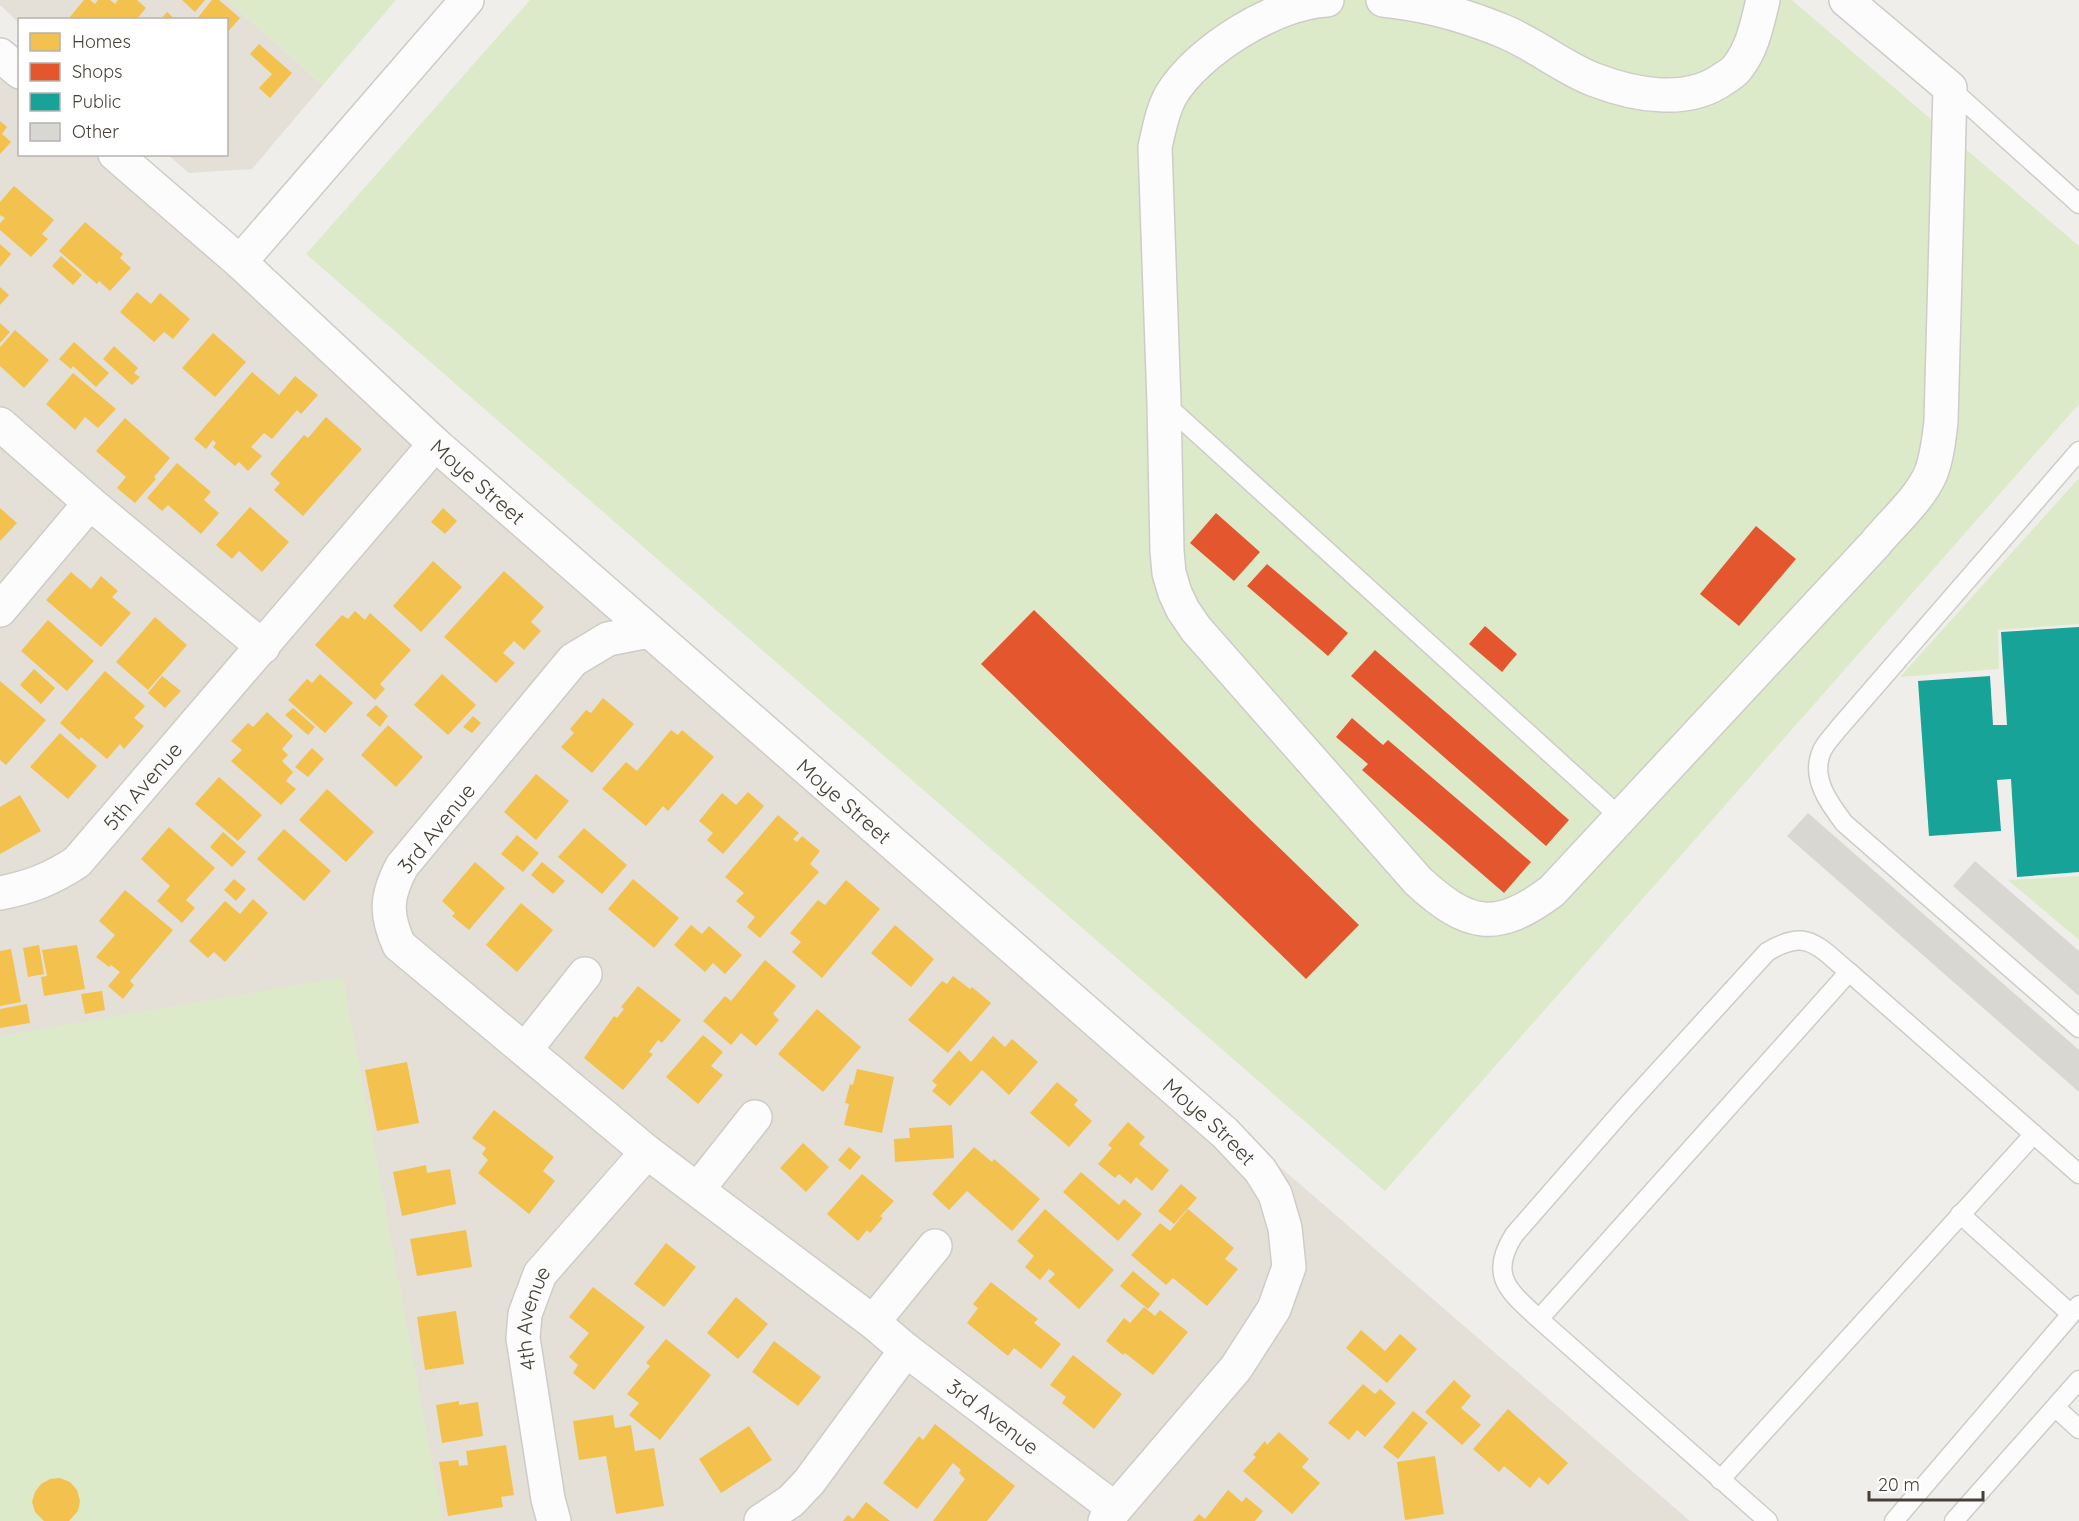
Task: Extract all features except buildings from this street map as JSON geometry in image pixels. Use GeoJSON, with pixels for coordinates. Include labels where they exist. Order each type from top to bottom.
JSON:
{"type":"FeatureCollection","features":[{"type":"Feature","properties":{"kind":"street"},"geometry":{"type":"LineString","coordinates":[[240,262],[467,0]]}},
{"type":"Feature","properties":{"kind":"street"},"geometry":{"type":"LineString","coordinates":[[1327,0],[1283,11],[1236,33],[1205,56],[1183,80],[1171,95],[1162,115],[1155,147],[1169,573],[1182,610],[1204,638],[1410,872],[1440,900],[1460,913],[1485,920],[1502,919],[1519,913],[1552,891],[1619,816],[1875,544],[1930,474],[1938,450],[1941,422],[1950,88],[1845,0]]}},
{"type":"Feature","properties":{"kind":"street"},"geometry":{"type":"LineString","coordinates":[[1383,0],[1410,3],[1499,29],[1594,80],[1629,90],[1659,95],[1688,94],[1714,86],[1736,69],[1752,44],[1763,0]]}},
{"type":"Feature","properties":{"kind":"street"},"geometry":{"type":"LineString","coordinates":[[0,56],[18,70]]}},
{"type":"Feature","properties":{"kind":"street","name":"Moye Street"},"geometry":{"type":"LineString","coordinates":[[117,156],[240,262],[435,444],[1225,1133],[1260,1170],[1275,1194],[1285,1228],[1288,1267],[1274,1309],[1236,1368],[1110,1515]]}},
{"type":"Feature","properties":{"kind":"street"},"geometry":{"type":"LineString","coordinates":[[0,424],[90,503],[263,647]]}},
{"type":"Feature","properties":{"kind":"street","name":"5th Avenue"},"geometry":{"type":"LineString","coordinates":[[0,893],[26,888],[52,878],[78,862],[435,444]]}},
{"type":"Feature","properties":{"kind":"street"},"geometry":{"type":"LineString","coordinates":[[0,610],[90,503]]}},
{"type":"Feature","properties":{"kind":"street","name":"3rd Avenue"},"geometry":{"type":"LineString","coordinates":[[648,631],[608,639],[573,660],[402,866],[392,885],[388,904],[390,926],[399,945],[647,1152],[873,1322],[1110,1515]]}},
{"type":"Feature","properties":{"kind":"street"},"geometry":{"type":"LineString","coordinates":[[525,1050],[585,974]]}},
{"type":"Feature","properties":{"kind":"street"},"geometry":{"type":"LineString","coordinates":[[698,1189],[755,1117]]}},
{"type":"Feature","properties":{"kind":"street","name":"4th Avenue"},"geometry":{"type":"LineString","coordinates":[[554,1521],[548,1499],[523,1338],[525,1314],[540,1274],[647,1152]]}},
{"type":"Feature","properties":{"kind":"street"},"geometry":{"type":"LineString","coordinates":[[873,1322],[935,1246]]}},
{"type":"Feature","properties":{"kind":"street"},"geometry":{"type":"LineString","coordinates":[[761,1521],[791,1501],[809,1482],[906,1350]]}},
{"type":"Feature","properties":{"kind":"lane"},"geometry":{"type":"LineString","coordinates":[[1950,88],[2079,204]]}},
{"type":"Feature","properties":{"kind":"lane"},"geometry":{"type":"LineString","coordinates":[[1164,403],[1619,816]]}},
{"type":"Feature","properties":{"kind":"lane"},"geometry":{"type":"LineString","coordinates":[[2079,451],[1838,729],[1821,752],[1818,769],[1820,784],[1828,801],[1844,823],[2079,1028]]}},
{"type":"Feature","properties":{"kind":"lane"},"geometry":{"type":"LineString","coordinates":[[1768,1521],[1539,1319],[1512,1294],[1502,1277],[1502,1263],[1506,1248],[1514,1235],[1624,1109],[1767,952],[1781,943],[1805,940],[1817,945],[1849,972],[2079,1174]]}},
{"type":"Feature","properties":{"kind":"lane"},"geometry":{"type":"LineString","coordinates":[[1539,1319],[1849,972]]}},
{"type":"Feature","properties":{"kind":"lane"},"geometry":{"type":"LineString","coordinates":[[1720,1480],[2034,1134]]}},
{"type":"Feature","properties":{"kind":"lane"},"geometry":{"type":"LineString","coordinates":[[1894,1521],[2075,1310],[1960,1214]]}},
{"type":"Feature","properties":{"kind":"lane"},"geometry":{"type":"LineString","coordinates":[[1954,1521],[2079,1380]]}},
{"type":"Feature","properties":{"kind":"lane"},"geometry":{"type":"LineString","coordinates":[[2056,1408],[2079,1429]]}},
{"type":"Feature","properties":{"kind":"shaded area"},"geometry":{"type":"Polygon","coordinates":[[[0,0],[227,0],[323,85],[252,169],[189,173],[169,156],[228,156],[228,18],[18,18],[18,22],[0,5],[0,0]]]}},
{"type":"Feature","properties":{"kind":"shaded area"},"geometry":{"type":"Polygon","coordinates":[[[0,62],[18,77],[18,156],[109,156],[1690,1521],[0,1521],[0,62]]]}},
{"type":"Feature","properties":{"kind":"green space"},"geometry":{"type":"Polygon","coordinates":[[[227,0],[396,0],[323,85],[227,0]]]}},
{"type":"Feature","properties":{"kind":"green space"},"geometry":{"type":"Polygon","coordinates":[[[530,0],[1792,0],[2079,246],[2079,404],[1385,1191],[306,254],[530,0]]]}},
{"type":"Feature","properties":{"kind":"green space"},"geometry":{"type":"Polygon","coordinates":[[[2079,478],[2079,624],[1998,630],[1999,669],[1900,677],[2079,478]]]}},
{"type":"Feature","properties":{"kind":"green space"},"geometry":{"type":"Polygon","coordinates":[[[2079,876],[2079,940],[2008,880],[2079,876]]]}},
{"type":"Feature","properties":{"kind":"green space"},"geometry":{"type":"Polygon","coordinates":[[[343,977],[443,1521],[0,1521],[0,1036],[343,977]]]}}]}
